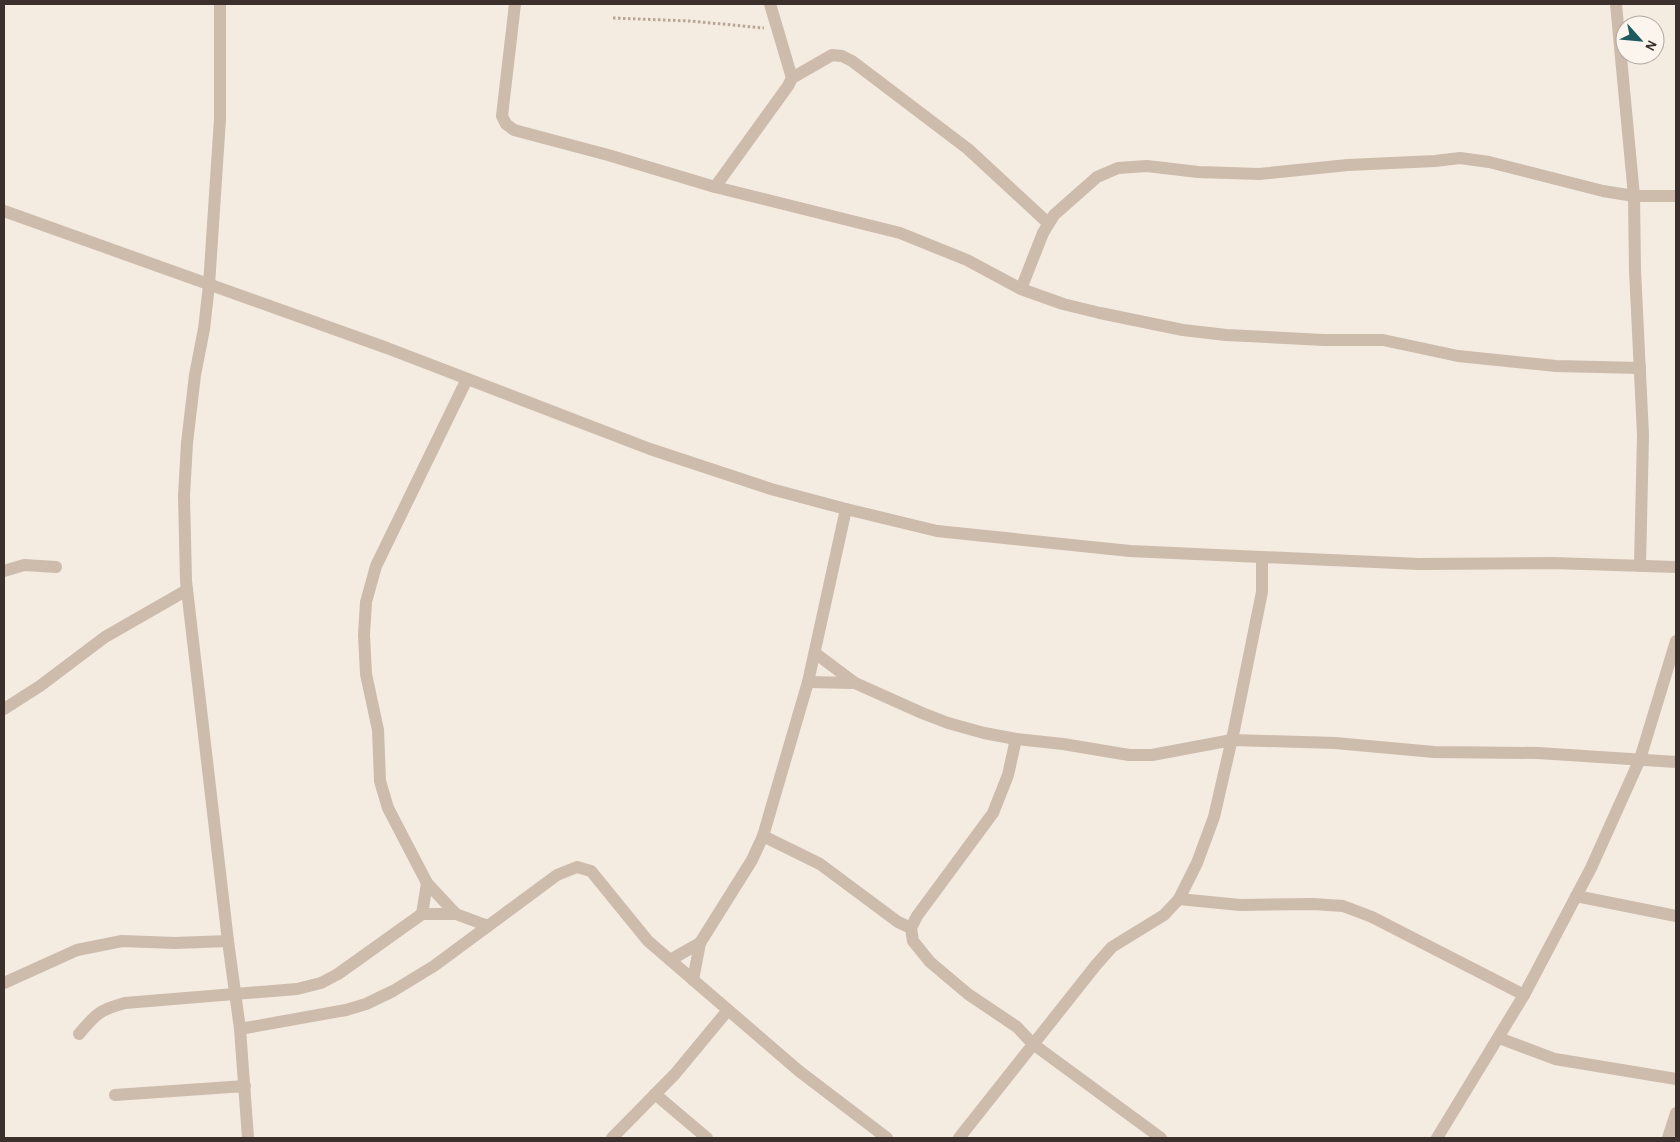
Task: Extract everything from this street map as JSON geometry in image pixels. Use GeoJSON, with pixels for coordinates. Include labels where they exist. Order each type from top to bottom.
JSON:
{"type":"FeatureCollection","features":[{"type":"Feature","properties":{"kind":"street"},"geometry":{"type":"LineString","coordinates":[[220,4],[220,119],[209,285],[187,443],[184,496],[186,581],[228,940],[236,993],[248,1138]]}},
{"type":"Feature","properties":{"kind":"street"},"geometry":{"type":"LineString","coordinates":[[515,4],[502,116],[506,124],[514,130],[608,155],[715,188],[900,232],[968,260],[1021,289],[1064,304],[1183,330],[1226,335],[1324,340],[1383,340],[1458,356],[1556,366],[1640,368]]}},
{"type":"Feature","properties":{"kind":"street"},"geometry":{"type":"LineString","coordinates":[[770,4],[792,78]]}},
{"type":"Feature","properties":{"kind":"street"},"geometry":{"type":"LineString","coordinates":[[1616,4],[1634,196],[1635,270],[1643,435],[1640,566]]}},
{"type":"Feature","properties":{"kind":"street"},"geometry":{"type":"LineString","coordinates":[[715,188],[792,78],[832,55],[842,56],[852,61],[968,149],[1048,224]]}},
{"type":"Feature","properties":{"kind":"street"},"geometry":{"type":"LineString","coordinates":[[1021,289],[1048,224],[1054,215],[1097,177],[1118,168],[1147,166],[1198,172],[1259,174],[1348,165],[1460,158],[1489,162],[1603,191],[1634,196],[1676,196]]}},
{"type":"Feature","properties":{"kind":"street"},"geometry":{"type":"LineString","coordinates":[[4,211],[387,348],[650,449],[771,489],[846,509],[947,532],[1130,551],[1418,564],[1554,564],[1676,567]]}},
{"type":"Feature","properties":{"kind":"street"},"geometry":{"type":"LineString","coordinates":[[456,914],[427,883],[388,808],[380,781],[378,730],[366,674],[364,635],[366,602],[376,566],[467,379]]}},
{"type":"Feature","properties":{"kind":"street"},"geometry":{"type":"LineString","coordinates":[[693,980],[700,943],[747,868],[763,836],[808,682],[846,509]]}},
{"type":"Feature","properties":{"kind":"street"},"geometry":{"type":"LineString","coordinates":[[959,1138],[1096,964],[1112,948],[1164,915],[1179,899],[1197,863],[1214,817],[1232,740],[1262,592],[1262,557]]}},
{"type":"Feature","properties":{"kind":"street"},"geometry":{"type":"LineString","coordinates":[[4,572],[24,565],[56,567]]}},
{"type":"Feature","properties":{"kind":"street"},"geometry":{"type":"LineString","coordinates":[[4,709],[40,686],[105,637],[188,590]]}},
{"type":"Feature","properties":{"kind":"street"},"geometry":{"type":"LineString","coordinates":[[1437,1138],[1524,995],[1591,868],[1640,759],[1676,641]]}},
{"type":"Feature","properties":{"kind":"street"},"geometry":{"type":"LineString","coordinates":[[815,653],[855,683],[948,724],[1016,739],[1063,744],[1129,755],[1152,755],[1232,740],[1335,743],[1434,752],[1538,753],[1676,762]]}},
{"type":"Feature","properties":{"kind":"street"},"geometry":{"type":"LineString","coordinates":[[808,682],[855,683]]}},
{"type":"Feature","properties":{"kind":"street"},"geometry":{"type":"LineString","coordinates":[[1016,739],[1008,775],[993,813],[917,916],[911,928],[913,941],[930,962],[968,994],[1017,1027],[1033,1044],[1161,1138]]}},
{"type":"Feature","properties":{"kind":"street"},"geometry":{"type":"LineString","coordinates":[[763,836],[820,864],[892,917],[911,928]]}},
{"type":"Feature","properties":{"kind":"street"},"geometry":{"type":"LineString","coordinates":[[240,1029],[346,1010],[366,1004],[393,991],[434,966],[557,876],[578,866],[591,871],[648,941],[799,1071],[887,1138]]}},
{"type":"Feature","properties":{"kind":"street"},"geometry":{"type":"LineString","coordinates":[[422,914],[427,883]]}},
{"type":"Feature","properties":{"kind":"street"},"geometry":{"type":"LineString","coordinates":[[1576,896],[1676,916]]}},
{"type":"Feature","properties":{"kind":"street"},"geometry":{"type":"LineString","coordinates":[[1179,899],[1240,905],[1313,904],[1343,906],[1372,917],[1524,995]]}},
{"type":"Feature","properties":{"kind":"street"},"geometry":{"type":"LineString","coordinates":[[79,1034],[96,1014],[106,1008],[125,1003],[297,989],[321,983],[338,974],[422,914],[456,914],[488,926]]}},
{"type":"Feature","properties":{"kind":"street"},"geometry":{"type":"LineString","coordinates":[[4,983],[77,950],[122,941],[175,943],[228,940]]}},
{"type":"Feature","properties":{"kind":"street"},"geometry":{"type":"LineString","coordinates":[[670,960],[700,943]]}},
{"type":"Feature","properties":{"kind":"street"},"geometry":{"type":"LineString","coordinates":[[612,1138],[675,1074],[728,1010]]}},
{"type":"Feature","properties":{"kind":"street"},"geometry":{"type":"LineString","coordinates":[[1499,1038],[1555,1059],[1676,1079]]}},
{"type":"Feature","properties":{"kind":"street"},"geometry":{"type":"LineString","coordinates":[[115,1095],[244,1086]]}},
{"type":"Feature","properties":{"kind":"street"},"geometry":{"type":"LineString","coordinates":[[655,1094],[707,1138]]}},
{"type":"Feature","properties":{"kind":"street"},"geometry":{"type":"LineString","coordinates":[[1668,1138],[1676,1113]]}},
{"type":"Feature","properties":{"kind":"path"},"geometry":{"type":"LineString","coordinates":[[613,18],[690,21],[778,29]]}}]}
